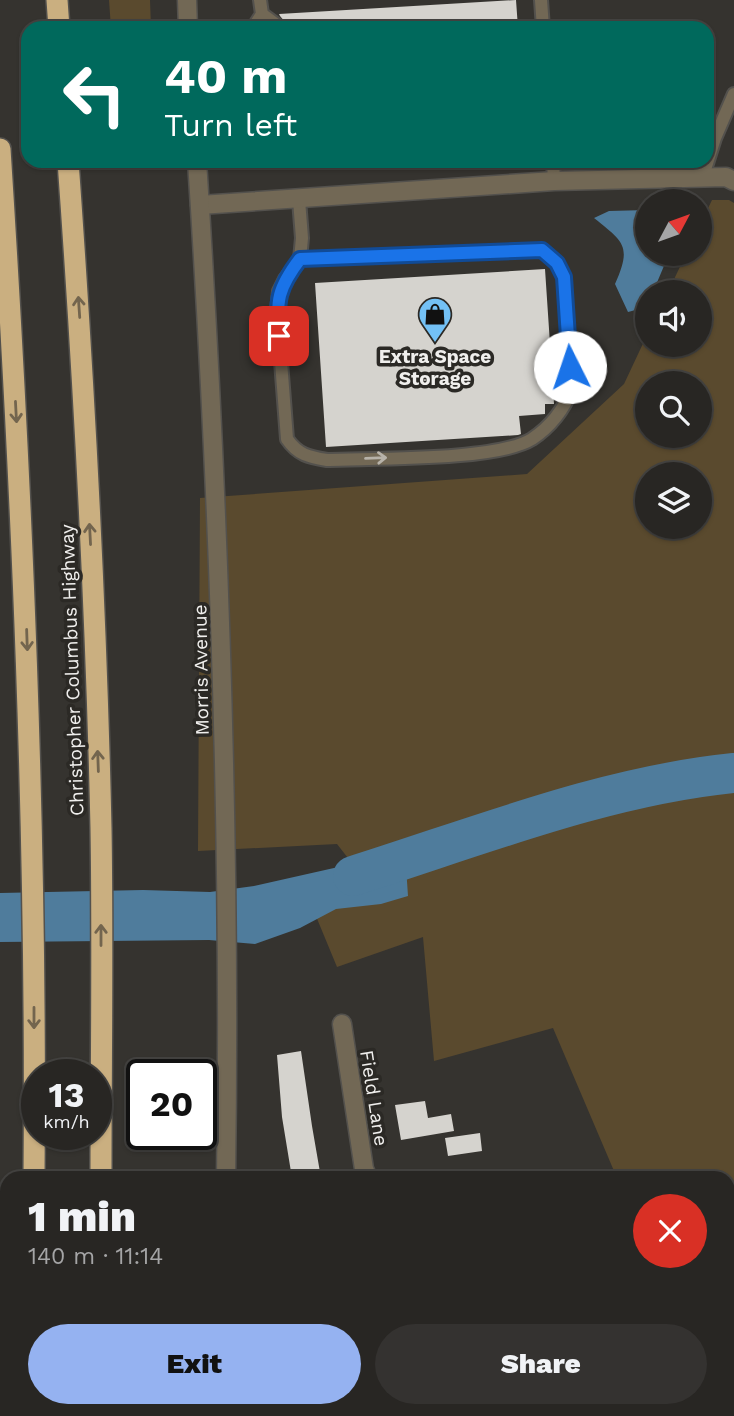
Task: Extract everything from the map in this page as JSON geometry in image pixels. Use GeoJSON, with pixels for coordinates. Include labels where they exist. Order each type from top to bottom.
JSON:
{"type":"FeatureCollection","features":[{"type":"Feature","properties":{"kind":"highway"},"geometry":{"type":"LineString","coordinates":[[57,0],[58,21]]}},
{"type":"Feature","properties":{"kind":"highway"},"geometry":{"type":"LineString","coordinates":[[0,149],[15,379],[26,623],[32,870],[34,1171]]}},
{"type":"Feature","properties":{"kind":"highway","name":"Christopher Columbus Highway"},"geometry":{"type":"LineString","coordinates":[[69,168],[79,304],[101,829],[101,1171]]}},
{"type":"Feature","properties":{"kind":"highway"},"geometry":{"type":"LineString","coordinates":[[0,264],[15,379]]}},
{"type":"Feature","properties":{"kind":"street"},"geometry":{"type":"LineString","coordinates":[[187,0],[188,21]]}},
{"type":"Feature","properties":{"kind":"street","name":"Morris Avenue"},"geometry":{"type":"LineString","coordinates":[[197,168],[219,532],[229,949],[226,1171]]}},
{"type":"Feature","properties":{"kind":"street"},"geometry":{"type":"LineString","coordinates":[[200,205],[554,181],[726,177],[734,181]]}},
{"type":"Feature","properties":{"kind":"street","name":"Field Lane"},"geometry":{"type":"LineString","coordinates":[[342,1024],[365,1171]]}},
{"type":"Feature","properties":{"kind":"lane"},"geometry":{"type":"LineString","coordinates":[[258,21],[262,14],[260,0]]}},
{"type":"Feature","properties":{"kind":"lane"},"geometry":{"type":"LineString","coordinates":[[541,0],[542,21]]}},
{"type":"Feature","properties":{"kind":"lane"},"geometry":{"type":"LineString","coordinates":[[262,14],[272,21]]}},
{"type":"Feature","properties":{"kind":"lane"},"geometry":{"type":"LineString","coordinates":[[714,141],[734,94]]}},
{"type":"Feature","properties":{"kind":"lane"},"geometry":{"type":"LineString","coordinates":[[553,168],[554,181]]}},
{"type":"Feature","properties":{"kind":"lane"},"geometry":{"type":"LineString","coordinates":[[702,178],[705,168]]}},
{"type":"Feature","properties":{"kind":"lane"},"geometry":{"type":"LineString","coordinates":[[299,200],[303,238],[300,259],[279,291],[277,310],[287,439],[295,451],[308,457],[327,460],[498,451],[531,439],[548,426],[565,406],[572,389],[564,277],[557,263],[542,250],[300,259]]}},
{"type":"Feature","properties":{"kind":"shaded area"},"geometry":{"type":"Polygon","coordinates":[[[109,0],[150,0],[151,21],[110,21],[109,0]]]}},
{"type":"Feature","properties":{"kind":"shaded area"},"geometry":{"type":"Polygon","coordinates":[[[712,200],[729,200],[734,203],[734,1171],[614,1171],[553,1028],[434,1061],[423,937],[337,967],[313,909],[369,885],[337,844],[198,851],[200,498],[527,474],[624,384],[637,357],[712,357],[712,280],[674,280],[680,266],[712,266],[712,200]]]}},
{"type":"Feature","properties":{"kind":"water"},"geometry":{"type":"Polygon","coordinates":[[[635,210],[635,266],[664,266],[658,280],[635,280],[635,310],[628,312],[615,284],[623,261],[622,246],[612,233],[594,218],[609,211],[635,210]]]}},
{"type":"Feature","properties":{"kind":"water"},"geometry":{"type":"Polygon","coordinates":[[[405,852],[408,896],[381,904],[336,909],[300,928],[255,944],[209,940],[0,942],[0,893],[143,890],[210,892],[254,886],[405,852]]]}},
{"type":"Feature","properties":{"kind":"building"},"geometry":{"type":"Polygon","coordinates":[[[516,0],[518,21],[284,21],[279,14],[516,0]]]}},
{"type":"Feature","properties":{"kind":"building","name":"Extra Space Storage"},"geometry":{"type":"Polygon","coordinates":[[[545,269],[554,404],[545,404],[545,414],[519,416],[521,434],[326,447],[315,283],[545,269]]]}},
{"type":"Feature","properties":{"kind":"building"},"geometry":{"type":"Polygon","coordinates":[[[301,1051],[320,1171],[291,1171],[282,1117],[277,1055],[301,1051]]]}},
{"type":"Feature","properties":{"kind":"building"},"geometry":{"type":"Polygon","coordinates":[[[425,1101],[428,1118],[451,1114],[454,1131],[401,1140],[395,1105],[425,1101]]]}},
{"type":"Feature","properties":{"kind":"building"},"geometry":{"type":"Polygon","coordinates":[[[480,1133],[482,1151],[448,1156],[445,1138],[480,1133]]]}},
{"type":"Feature","properties":{"kind":"waterway"},"geometry":{"type":"LineString","coordinates":[[353,876],[589,801],[637,789],[734,773]]}},
{"type":"Feature","properties":{"kind":"place","name":"Extra Space Storage"},"geometry":{"type":"Point","coordinates":[435,344]}},
{"type":"Feature","properties":{"kind":"route"},"geometry":{"type":"LineString","coordinates":[[279,336],[279,291],[300,259],[542,250],[557,263],[564,277],[570,367]]}}]}
